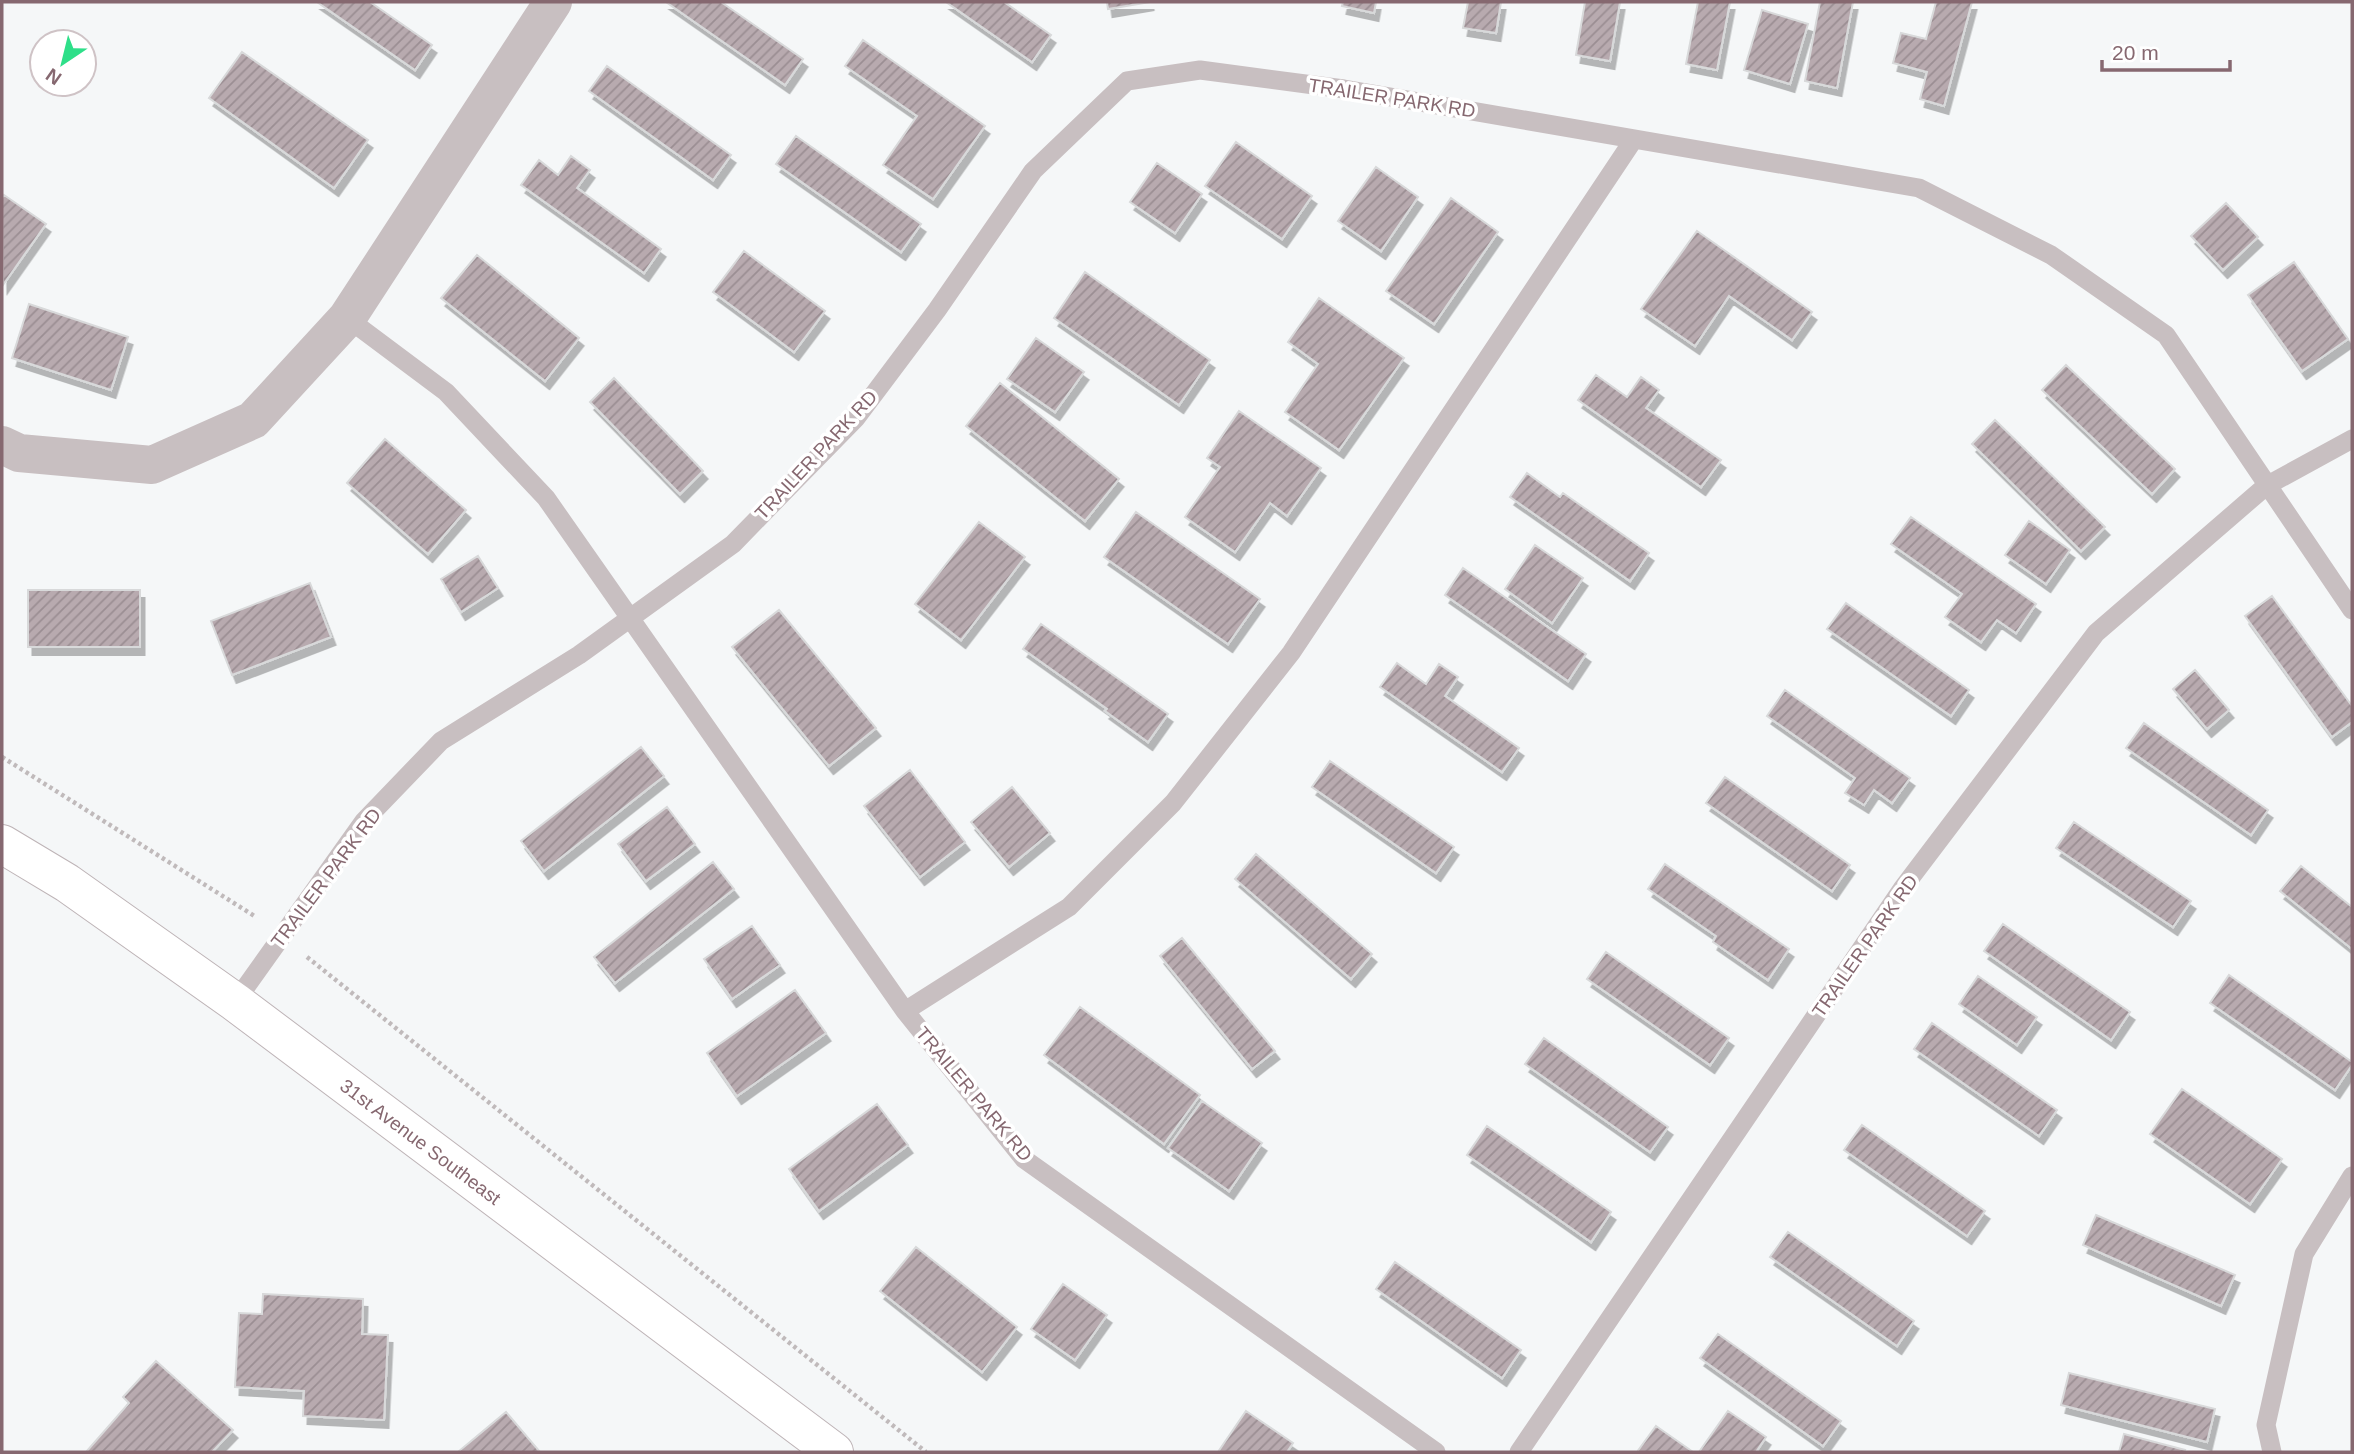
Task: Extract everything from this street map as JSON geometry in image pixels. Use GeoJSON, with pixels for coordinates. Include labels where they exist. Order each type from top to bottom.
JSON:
{"type":"FeatureCollection","features":[{"type":"Feature","properties":{"kind":"street"},"geometry":{"type":"LineString","coordinates":[[2,445],[19,453],[152,465],[253,420],[347,318],[553,2]]}},
{"type":"Feature","properties":{"kind":"street","name":"31st Avenue Southeast"},"geometry":{"type":"LineString","coordinates":[[2,844],[67,883],[235,1002],[834,1452]]}},
{"type":"Feature","properties":{"kind":"lane","name":"TRAILER PARK RD"},"geometry":{"type":"LineString","coordinates":[[235,1002],[364,821],[441,741],[579,655],[733,544],[856,418],[937,310],[1033,171],[1127,82],[1200,70],[1344,89],[1919,188],[2051,255],[2166,335],[2352,610]]}},
{"type":"Feature","properties":{"kind":"lane"},"geometry":{"type":"LineString","coordinates":[[905,1011],[1069,907],[1173,803],[1291,653],[1634,139]]}},
{"type":"Feature","properties":{"kind":"lane","name":"TRAILER PARK RD"},"geometry":{"type":"LineString","coordinates":[[347,318],[446,392],[546,498],[905,1011],[1024,1159],[1436,1452]]}},
{"type":"Feature","properties":{"kind":"lane","name":"TRAILER PARK RD"},"geometry":{"type":"LineString","coordinates":[[1519,1452],[1902,890],[2096,633],[2266,486],[2352,439]]}},
{"type":"Feature","properties":{"kind":"lane"},"geometry":{"type":"LineString","coordinates":[[2272,1452],[2266,1425],[2304,1254],[2352,1176]]}},
{"type":"Feature","properties":{"kind":"path"},"geometry":{"type":"LineString","coordinates":[[2,757],[257,917],[926,1452]]}},
{"type":"Feature","properties":{"kind":"building"},"geometry":{"type":"Polygon","coordinates":[[[317,2],[370,2],[432,45],[415,70],[317,2]]]}},
{"type":"Feature","properties":{"kind":"building"},"geometry":{"type":"Polygon","coordinates":[[[666,2],[721,2],[803,59],[785,85],[666,2]]]}},
{"type":"Feature","properties":{"kind":"building"},"geometry":{"type":"Polygon","coordinates":[[[946,2],[1004,2],[1051,35],[1032,62],[946,2]]]}},
{"type":"Feature","properties":{"kind":"building"},"geometry":{"type":"Polygon","coordinates":[[[1107,2],[1150,2],[1108,9],[1107,2]]]}},
{"type":"Feature","properties":{"kind":"building"},"geometry":{"type":"Polygon","coordinates":[[[1343,2],[1376,2],[1374,13],[1342,6],[1343,2]]]}},
{"type":"Feature","properties":{"kind":"building"},"geometry":{"type":"Polygon","coordinates":[[[1468,2],[1501,2],[1496,33],[1463,28],[1468,2]]]}},
{"type":"Feature","properties":{"kind":"building"},"geometry":{"type":"Polygon","coordinates":[[[1585,2],[1620,2],[1610,61],[1576,55],[1585,2]]]}},
{"type":"Feature","properties":{"kind":"building"},"geometry":{"type":"Polygon","coordinates":[[[1698,2],[1730,2],[1717,70],[1686,64],[1698,2]]]}},
{"type":"Feature","properties":{"kind":"building"},"geometry":{"type":"Polygon","coordinates":[[[1820,2],[1853,2],[1837,88],[1805,81],[1820,2]]]}},
{"type":"Feature","properties":{"kind":"building"},"geometry":{"type":"Polygon","coordinates":[[[1936,2],[1972,2],[1944,106],[1920,99],[1927,72],[1893,63],[1901,33],[1926,39],[1936,2]]]}},
{"type":"Feature","properties":{"kind":"building"},"geometry":{"type":"Polygon","coordinates":[[[1762,10],[1808,24],[1790,84],[1744,70],[1762,10]]]}},
{"type":"Feature","properties":{"kind":"building"},"geometry":{"type":"Polygon","coordinates":[[[863,40],[985,126],[933,199],[883,165],[917,116],[845,66],[863,40]]]}},
{"type":"Feature","properties":{"kind":"building"},"geometry":{"type":"Polygon","coordinates":[[[242,52],[368,140],[334,188],[209,98],[242,52]]]}},
{"type":"Feature","properties":{"kind":"building"},"geometry":{"type":"Polygon","coordinates":[[[607,66],[731,155],[713,180],[589,91],[607,66]]]}},
{"type":"Feature","properties":{"kind":"building"},"geometry":{"type":"Polygon","coordinates":[[[796,136],[921,224],[901,252],[776,164],[796,136]]]}},
{"type":"Feature","properties":{"kind":"building"},"geometry":{"type":"Polygon","coordinates":[[[1236,142],[1312,196],[1282,239],[1205,186],[1236,142]]]}},
{"type":"Feature","properties":{"kind":"building"},"geometry":{"type":"Polygon","coordinates":[[[571,156],[590,170],[577,188],[661,249],[644,273],[521,185],[539,160],[558,175],[571,156]]]}},
{"type":"Feature","properties":{"kind":"building"},"geometry":{"type":"Polygon","coordinates":[[[1157,163],[1202,194],[1175,233],[1130,202],[1157,163]]]}},
{"type":"Feature","properties":{"kind":"building"},"geometry":{"type":"Polygon","coordinates":[[[1376,167],[1418,197],[1381,251],[1338,221],[1376,167]]]}},
{"type":"Feature","properties":{"kind":"building"},"geometry":{"type":"Polygon","coordinates":[[[4,195],[46,224],[3,285],[2,198],[4,195]]]}},
{"type":"Feature","properties":{"kind":"building"},"geometry":{"type":"Polygon","coordinates":[[[1451,198],[1498,232],[1434,324],[1386,291],[1451,198]]]}},
{"type":"Feature","properties":{"kind":"building"},"geometry":{"type":"Polygon","coordinates":[[[2226,203],[2258,237],[2223,270],[2191,236],[2226,203]]]}},
{"type":"Feature","properties":{"kind":"building"},"geometry":{"type":"Polygon","coordinates":[[[1697,231],[1812,312],[1792,340],[1729,296],[1695,346],[1641,309],[1697,231]]]}},
{"type":"Feature","properties":{"kind":"building"},"geometry":{"type":"Polygon","coordinates":[[[744,251],[825,311],[794,352],[713,292],[744,251]]]}},
{"type":"Feature","properties":{"kind":"building"},"geometry":{"type":"Polygon","coordinates":[[[477,255],[579,338],[545,381],[441,298],[477,255]]]}},
{"type":"Feature","properties":{"kind":"building"},"geometry":{"type":"Polygon","coordinates":[[[2294,262],[2348,339],[2302,371],[2248,295],[2294,262]]]}},
{"type":"Feature","properties":{"kind":"building"},"geometry":{"type":"Polygon","coordinates":[[[1085,272],[1210,360],[1179,405],[1054,318],[1085,272]]]}},
{"type":"Feature","properties":{"kind":"building"},"geometry":{"type":"Polygon","coordinates":[[[1319,298],[1404,358],[1339,450],[1285,412],[1318,364],[1288,342],[1319,298]]]}},
{"type":"Feature","properties":{"kind":"building"},"geometry":{"type":"Polygon","coordinates":[[[29,304],[128,337],[111,390],[12,358],[29,304]]]}},
{"type":"Feature","properties":{"kind":"building"},"geometry":{"type":"Polygon","coordinates":[[[1036,338],[1084,372],[1055,412],[1007,379],[1036,338]]]}},
{"type":"Feature","properties":{"kind":"building"},"geometry":{"type":"Polygon","coordinates":[[[2066,365],[2175,469],[2152,494],[2042,390],[2066,365]]]}},
{"type":"Feature","properties":{"kind":"building"},"geometry":{"type":"Polygon","coordinates":[[[1596,375],[1627,397],[1641,377],[1659,390],[1646,408],[1721,460],[1701,487],[1578,400],[1596,375]]]}},
{"type":"Feature","properties":{"kind":"building"},"geometry":{"type":"Polygon","coordinates":[[[614,378],[703,471],[680,494],[590,402],[614,378]]]}},
{"type":"Feature","properties":{"kind":"building"},"geometry":{"type":"Polygon","coordinates":[[[1000,383],[1119,479],[1085,521],[966,426],[1000,383]]]}},
{"type":"Feature","properties":{"kind":"building"},"geometry":{"type":"Polygon","coordinates":[[[1239,411],[1321,468],[1287,516],[1270,503],[1235,552],[1185,517],[1220,467],[1207,458],[1239,411]]]}},
{"type":"Feature","properties":{"kind":"building"},"geometry":{"type":"Polygon","coordinates":[[[1995,420],[2105,527],[2081,551],[1972,444],[1995,420]]]}},
{"type":"Feature","properties":{"kind":"building"},"geometry":{"type":"Polygon","coordinates":[[[385,439],[466,510],[428,554],[347,483],[385,439]]]}},
{"type":"Feature","properties":{"kind":"building"},"geometry":{"type":"Polygon","coordinates":[[[1527,473],[1560,497],[1563,493],[1649,553],[1630,581],[1510,497],[1527,473]]]}},
{"type":"Feature","properties":{"kind":"building"},"geometry":{"type":"Polygon","coordinates":[[[1136,512],[1260,599],[1228,644],[1104,557],[1136,512]]]}},
{"type":"Feature","properties":{"kind":"building"},"geometry":{"type":"Polygon","coordinates":[[[1911,517],[2036,604],[2016,633],[1997,620],[1981,642],[1945,617],[1962,594],[1891,544],[1911,517]]]}},
{"type":"Feature","properties":{"kind":"building"},"geometry":{"type":"Polygon","coordinates":[[[2029,521],[2070,550],[2046,584],[2005,555],[2029,521]]]}},
{"type":"Feature","properties":{"kind":"building"},"geometry":{"type":"Polygon","coordinates":[[[979,522],[1025,557],[961,640],[915,604],[979,522]]]}},
{"type":"Feature","properties":{"kind":"building"},"geometry":{"type":"Polygon","coordinates":[[[1535,545],[1583,578],[1552,623],[1505,589],[1535,545]]]}},
{"type":"Feature","properties":{"kind":"building"},"geometry":{"type":"Polygon","coordinates":[[[478,556],[498,588],[461,612],[441,579],[478,556]]]}},
{"type":"Feature","properties":{"kind":"building"},"geometry":{"type":"Polygon","coordinates":[[[1463,568],[1586,654],[1568,681],[1445,595],[1463,568]]]}},
{"type":"Feature","properties":{"kind":"building"},"geometry":{"type":"Polygon","coordinates":[[[310,583],[331,637],[232,675],[211,621],[310,583]]]}},
{"type":"Feature","properties":{"kind":"building"},"geometry":{"type":"Polygon","coordinates":[[[28,590],[140,590],[140,647],[28,647],[28,590]]]}},
{"type":"Feature","properties":{"kind":"building"},"geometry":{"type":"Polygon","coordinates":[[[2272,596],[2352,706],[2352,722],[2332,737],[2245,616],[2272,596]]]}},
{"type":"Feature","properties":{"kind":"building"},"geometry":{"type":"Polygon","coordinates":[[[1846,603],[1969,690],[1951,716],[1827,629],[1846,603]]]}},
{"type":"Feature","properties":{"kind":"building"},"geometry":{"type":"Polygon","coordinates":[[[779,610],[876,728],[829,766],[732,647],[779,610]]]}},
{"type":"Feature","properties":{"kind":"building"},"geometry":{"type":"Polygon","coordinates":[[[1041,624],[1168,714],[1148,742],[1023,649],[1041,624]]]}},
{"type":"Feature","properties":{"kind":"building"},"geometry":{"type":"Polygon","coordinates":[[[1397,663],[1426,684],[1439,664],[1458,677],[1445,696],[1519,748],[1502,772],[1380,687],[1397,663]]]}},
{"type":"Feature","properties":{"kind":"building"},"geometry":{"type":"Polygon","coordinates":[[[2195,670],[2229,710],[2207,729],[2173,689],[2195,670]]]}},
{"type":"Feature","properties":{"kind":"building"},"geometry":{"type":"Polygon","coordinates":[[[1785,690],[1910,778],[1892,803],[1874,790],[1864,805],[1845,793],[1855,778],[1767,716],[1785,690]]]}},
{"type":"Feature","properties":{"kind":"building"},"geometry":{"type":"Polygon","coordinates":[[[2144,723],[2268,810],[2251,835],[2126,748],[2144,723]]]}},
{"type":"Feature","properties":{"kind":"building"},"geometry":{"type":"Polygon","coordinates":[[[641,747],[664,776],[544,871],[521,841],[641,747]]]}},
{"type":"Feature","properties":{"kind":"building"},"geometry":{"type":"Polygon","coordinates":[[[1330,761],[1454,847],[1436,873],[1312,787],[1330,761]]]}},
{"type":"Feature","properties":{"kind":"building"},"geometry":{"type":"Polygon","coordinates":[[[910,770],[965,842],[920,877],[864,806],[910,770]]]}},
{"type":"Feature","properties":{"kind":"building"},"geometry":{"type":"Polygon","coordinates":[[[1725,777],[1850,865],[1832,891],[1706,803],[1725,777]]]}},
{"type":"Feature","properties":{"kind":"building"},"geometry":{"type":"Polygon","coordinates":[[[1012,787],[1050,833],[1009,867],[971,822],[1012,787]]]}},
{"type":"Feature","properties":{"kind":"building"},"geometry":{"type":"Polygon","coordinates":[[[667,807],[695,844],[646,881],[618,844],[667,807]]]}},
{"type":"Feature","properties":{"kind":"building"},"geometry":{"type":"Polygon","coordinates":[[[2074,822],[2191,901],[2173,927],[2056,848],[2074,822]]]}},
{"type":"Feature","properties":{"kind":"building"},"geometry":{"type":"Polygon","coordinates":[[[1256,854],[1372,954],[1351,979],[1235,879],[1256,854]]]}},
{"type":"Feature","properties":{"kind":"building"},"geometry":{"type":"Polygon","coordinates":[[[713,862],[734,889],[615,983],[594,957],[713,862]]]}},
{"type":"Feature","properties":{"kind":"building"},"geometry":{"type":"Polygon","coordinates":[[[1665,864],[1789,949],[1768,980],[1713,942],[1716,936],[1648,889],[1665,864]]]}},
{"type":"Feature","properties":{"kind":"building"},"geometry":{"type":"Polygon","coordinates":[[[2301,866],[2352,907],[2352,949],[2280,891],[2301,866]]]}},
{"type":"Feature","properties":{"kind":"building"},"geometry":{"type":"Polygon","coordinates":[[[2003,924],[2130,1012],[2111,1040],[1984,951],[2003,924]]]}},
{"type":"Feature","properties":{"kind":"building"},"geometry":{"type":"Polygon","coordinates":[[[752,926],[780,965],[732,999],[704,959],[752,926]]]}},
{"type":"Feature","properties":{"kind":"building"},"geometry":{"type":"Polygon","coordinates":[[[1182,938],[1275,1051],[1252,1069],[1160,956],[1182,938]]]}},
{"type":"Feature","properties":{"kind":"building"},"geometry":{"type":"Polygon","coordinates":[[[1606,952],[1729,1038],[1710,1065],[1587,979],[1606,952]]]}},
{"type":"Feature","properties":{"kind":"building"},"geometry":{"type":"Polygon","coordinates":[[[2229,975],[2352,1062],[2335,1090],[2210,1003],[2229,975]]]}},
{"type":"Feature","properties":{"kind":"building"},"geometry":{"type":"Polygon","coordinates":[[[1978,976],[2037,1017],[2017,1045],[1959,1004],[1978,976]]]}},
{"type":"Feature","properties":{"kind":"building"},"geometry":{"type":"Polygon","coordinates":[[[795,990],[826,1033],[737,1096],[707,1053],[795,990]]]}},
{"type":"Feature","properties":{"kind":"building"},"geometry":{"type":"Polygon","coordinates":[[[1080,1007],[1200,1095],[1164,1144],[1044,1055],[1080,1007]]]}},
{"type":"Feature","properties":{"kind":"building"},"geometry":{"type":"Polygon","coordinates":[[[1932,1023],[2057,1110],[2039,1136],[1914,1049],[1932,1023]]]}},
{"type":"Feature","properties":{"kind":"building"},"geometry":{"type":"Polygon","coordinates":[[[1544,1038],[1668,1127],[1650,1152],[1525,1064],[1544,1038]]]}},
{"type":"Feature","properties":{"kind":"building"},"geometry":{"type":"Polygon","coordinates":[[[2182,1089],[2282,1159],[2250,1204],[2150,1134],[2182,1089]]]}},
{"type":"Feature","properties":{"kind":"building"},"geometry":{"type":"Polygon","coordinates":[[[1202,1101],[1262,1143],[1229,1191],[1168,1148],[1202,1101]]]}},
{"type":"Feature","properties":{"kind":"building"},"geometry":{"type":"Polygon","coordinates":[[[877,1104],[908,1145],[819,1211],[789,1169],[877,1104]]]}},
{"type":"Feature","properties":{"kind":"building"},"geometry":{"type":"Polygon","coordinates":[[[1862,1125],[1985,1211],[1967,1236],[1844,1150],[1862,1125]]]}},
{"type":"Feature","properties":{"kind":"building"},"geometry":{"type":"Polygon","coordinates":[[[1487,1126],[1611,1212],[1591,1242],[1467,1155],[1487,1126]]]}},
{"type":"Feature","properties":{"kind":"building"},"geometry":{"type":"Polygon","coordinates":[[[2096,1215],[2235,1275],[2221,1306],[2083,1245],[2096,1215]]]}},
{"type":"Feature","properties":{"kind":"building"},"geometry":{"type":"Polygon","coordinates":[[[1788,1232],[1914,1321],[1897,1346],[1770,1257],[1788,1232]]]}},
{"type":"Feature","properties":{"kind":"building"},"geometry":{"type":"Polygon","coordinates":[[[916,1247],[1017,1327],[982,1372],[880,1291],[916,1247]]]}},
{"type":"Feature","properties":{"kind":"building"},"geometry":{"type":"Polygon","coordinates":[[[1395,1262],[1521,1350],[1502,1378],[1376,1289],[1395,1262]]]}},
{"type":"Feature","properties":{"kind":"building"},"geometry":{"type":"Polygon","coordinates":[[[1063,1284],[1107,1315],[1075,1360],[1031,1329],[1063,1284]]]}},
{"type":"Feature","properties":{"kind":"building"},"geometry":{"type":"Polygon","coordinates":[[[263,1294],[363,1299],[362,1334],[388,1335],[384,1420],[303,1416],[304,1391],[235,1387],[239,1313],[262,1314],[263,1294]]]}},
{"type":"Feature","properties":{"kind":"building"},"geometry":{"type":"Polygon","coordinates":[[[1718,1334],[1841,1421],[1823,1446],[1700,1358],[1718,1334]]]}},
{"type":"Feature","properties":{"kind":"building"},"geometry":{"type":"Polygon","coordinates":[[[156,1361],[233,1430],[212,1452],[86,1452],[129,1403],[123,1397],[156,1361]]]}},
{"type":"Feature","properties":{"kind":"building"},"geometry":{"type":"Polygon","coordinates":[[[2069,1373],[2215,1409],[2207,1442],[2061,1405],[2069,1373]]]}},
{"type":"Feature","properties":{"kind":"building"},"geometry":{"type":"Polygon","coordinates":[[[1246,1411],[1293,1443],[1287,1452],[1218,1452],[1246,1411]]]}},
{"type":"Feature","properties":{"kind":"building"},"geometry":{"type":"Polygon","coordinates":[[[1728,1411],[1766,1437],[1756,1452],[1699,1452],[1728,1411]]]}},
{"type":"Feature","properties":{"kind":"building"},"geometry":{"type":"Polygon","coordinates":[[[506,1412],[540,1452],[458,1452],[506,1412]]]}},
{"type":"Feature","properties":{"kind":"building"},"geometry":{"type":"Polygon","coordinates":[[[1656,1426],[1693,1452],[1637,1452],[1656,1426]]]}},
{"type":"Feature","properties":{"kind":"building"},"geometry":{"type":"Polygon","coordinates":[[[2124,1434],[2185,1450],[2119,1452],[2124,1434]]]}}]}
